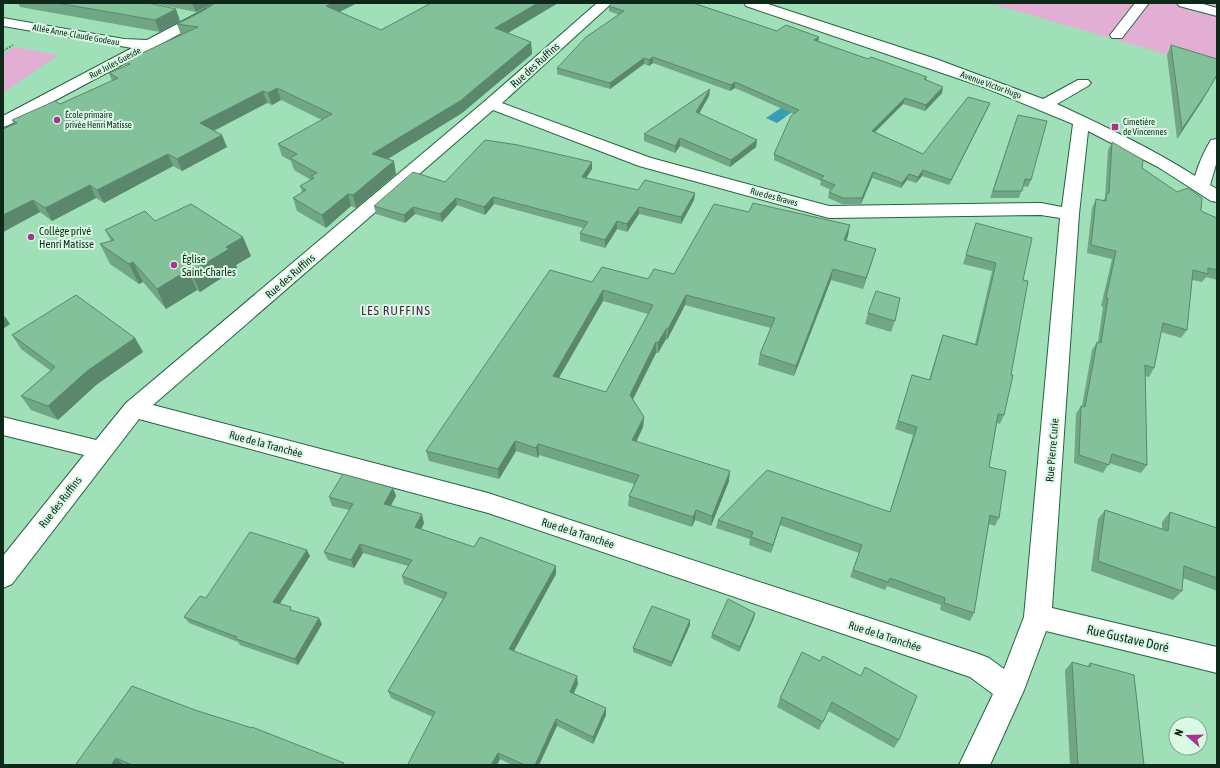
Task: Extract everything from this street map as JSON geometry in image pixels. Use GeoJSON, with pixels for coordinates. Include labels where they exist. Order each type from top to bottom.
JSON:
{"type":"FeatureCollection","features":[{"type":"Feature","properties":{"kind":"street","name":"Rue Jules Guesde"},"geometry":{"type":"LineString","coordinates":[[3,122],[227,3]]}},
{"type":"Feature","properties":{"kind":"street","name":"Rue des Ruffins"},"geometry":{"type":"LineString","coordinates":[[3,576],[100,450],[134,409],[491,104],[605,3]]}},
{"type":"Feature","properties":{"kind":"street","name":"Avenue Victor Hugo"},"geometry":{"type":"LineString","coordinates":[[751,3],[981,80],[1044,105],[1209,186],[1217,197]]}},
{"type":"Feature","properties":{"kind":"street"},"geometry":{"type":"LineString","coordinates":[[1117,35],[1142,3]]}},
{"type":"Feature","properties":{"kind":"street"},"geometry":{"type":"LineString","coordinates":[[1184,3],[1217,12]]}},
{"type":"Feature","properties":{"kind":"street"},"geometry":{"type":"LineString","coordinates":[[176,14],[199,19]]}},
{"type":"Feature","properties":{"kind":"street","name":"Allée Anne-Claude Godeau"},"geometry":{"type":"LineString","coordinates":[[3,22],[124,43],[150,44]]}},
{"type":"Feature","properties":{"kind":"street"},"geometry":{"type":"LineString","coordinates":[[1044,105],[1083,84]]}},
{"type":"Feature","properties":{"kind":"street","name":"Rue des Braves"},"geometry":{"type":"LineString","coordinates":[[491,104],[645,162],[829,212],[1041,208],[1070,214]]}},
{"type":"Feature","properties":{"kind":"street","name":"Rue Pierre Curie"},"geometry":{"type":"LineString","coordinates":[[974,765],[1010,690],[1038,617],[1070,214],[1081,122]]}},
{"type":"Feature","properties":{"kind":"street"},"geometry":{"type":"LineString","coordinates":[[1209,186],[1209,159],[1217,144]]}},
{"type":"Feature","properties":{"kind":"street","name":"Rue de la Tranchée"},"geometry":{"type":"LineString","coordinates":[[134,409],[488,503],[979,667],[1010,690]]}},
{"type":"Feature","properties":{"kind":"street"},"geometry":{"type":"LineString","coordinates":[[3,426],[100,450]]}},
{"type":"Feature","properties":{"kind":"street","name":"Rue Gustave Doré"},"geometry":{"type":"LineString","coordinates":[[1038,617],[1217,660]]}},
{"type":"Feature","properties":{"kind":"shaded area"},"geometry":{"type":"Polygon","coordinates":[[[989,3],[1217,3],[1217,69],[989,3]]]}},
{"type":"Feature","properties":{"kind":"shaded area"},"geometry":{"type":"Polygon","coordinates":[[[14,47],[58,55],[3,93],[3,54],[14,47]]]}},
{"type":"Feature","properties":{"kind":"water"},"geometry":{"type":"Polygon","coordinates":[[[781,108],[792,112],[777,123],[766,118],[781,108]]]}},
{"type":"Feature","properties":{"kind":"building"},"geometry":{"type":"Polygon","coordinates":[[[57,3],[148,3],[176,9],[155,20],[57,3]]]}},
{"type":"Feature","properties":{"kind":"building"},"geometry":{"type":"Polygon","coordinates":[[[215,3],[332,3],[326,6],[381,30],[431,3],[538,3],[495,28],[531,42],[460,101],[372,154],[394,161],[353,195],[348,194],[322,215],[293,198],[306,190],[300,186],[314,178],[311,176],[317,173],[290,158],[297,154],[278,144],[332,114],[277,88],[268,93],[263,91],[200,123],[222,135],[177,159],[168,154],[97,190],[90,185],[45,208],[33,200],[3,215],[3,129],[17,123],[12,120],[55,101],[60,104],[118,78],[109,73],[130,64],[125,61],[198,27],[177,24],[215,3]]]}},
{"type":"Feature","properties":{"kind":"building"},"geometry":{"type":"Polygon","coordinates":[[[612,3],[693,3],[777,31],[786,25],[819,37],[814,40],[868,59],[871,57],[927,77],[924,79],[943,87],[926,105],[905,98],[872,131],[923,154],[968,97],[990,103],[951,180],[923,170],[918,177],[909,174],[902,183],[873,172],[862,198],[843,198],[829,192],[835,185],[821,179],[824,176],[774,154],[791,116],[799,110],[735,82],[731,85],[653,57],[649,60],[644,58],[610,83],[557,68],[586,37],[624,11],[609,6],[612,3]]]}},
{"type":"Feature","properties":{"kind":"building"},"geometry":{"type":"Polygon","coordinates":[[[1171,45],[1217,59],[1217,75],[1182,129],[1171,45]]]}},
{"type":"Feature","properties":{"kind":"building"},"geometry":{"type":"Polygon","coordinates":[[[710,89],[696,112],[757,140],[731,160],[680,138],[675,146],[644,134],[710,89]]]}},
{"type":"Feature","properties":{"kind":"building"},"geometry":{"type":"Polygon","coordinates":[[[1018,115],[1047,121],[1031,180],[1025,179],[1022,191],[993,191],[1018,115]]]}},
{"type":"Feature","properties":{"kind":"building"},"geometry":{"type":"Polygon","coordinates":[[[485,140],[518,145],[592,162],[582,177],[638,190],[645,180],[695,193],[681,217],[639,207],[627,224],[617,221],[605,240],[580,233],[588,222],[493,197],[484,207],[456,198],[440,214],[413,207],[404,215],[374,206],[413,172],[445,182],[485,140]]]}},
{"type":"Feature","properties":{"kind":"building"},"geometry":{"type":"Polygon","coordinates":[[[1112,142],[1143,160],[1142,168],[1177,192],[1188,188],[1202,198],[1201,211],[1217,218],[1217,270],[1208,268],[1208,274],[1193,270],[1187,330],[1163,323],[1154,368],[1145,365],[1147,465],[1112,454],[1109,465],[1079,455],[1081,406],[1085,407],[1097,342],[1101,343],[1108,298],[1106,298],[1116,251],[1091,245],[1096,199],[1106,201],[1107,193],[1109,193],[1112,142]]]}},
{"type":"Feature","properties":{"kind":"building"},"geometry":{"type":"Polygon","coordinates":[[[753,203],[850,225],[844,240],[876,249],[866,278],[833,269],[796,366],[760,354],[775,318],[686,295],[668,329],[666,329],[658,343],[656,342],[630,395],[644,417],[632,440],[730,471],[712,516],[696,510],[693,517],[629,496],[639,475],[538,444],[536,448],[515,441],[498,469],[426,451],[550,270],[592,282],[602,267],[648,279],[654,269],[674,274],[714,204],[749,212],[753,203]],[[603,290],[553,376],[606,392],[653,305],[603,290]]]}},
{"type":"Feature","properties":{"kind":"building"},"geometry":{"type":"Polygon","coordinates":[[[191,204],[243,237],[226,247],[229,249],[191,272],[188,270],[157,289],[133,262],[129,264],[100,244],[114,240],[105,230],[145,211],[155,221],[191,204]]]}},
{"type":"Feature","properties":{"kind":"building"},"geometry":{"type":"Polygon","coordinates":[[[976,223],[1032,238],[1023,280],[1028,281],[1011,375],[1013,375],[1004,415],[998,414],[989,467],[1006,471],[999,518],[990,515],[974,613],[944,603],[945,598],[890,578],[888,582],[853,570],[862,545],[782,517],[773,545],[751,537],[753,532],[718,520],[767,470],[890,512],[917,427],[898,421],[912,375],[930,380],[943,335],[977,345],[996,263],[966,255],[976,223]]]}},
{"type":"Feature","properties":{"kind":"building"},"geometry":{"type":"Polygon","coordinates":[[[876,291],[900,298],[895,321],[868,313],[876,291]]]}},
{"type":"Feature","properties":{"kind":"building"},"geometry":{"type":"Polygon","coordinates":[[[76,295],[135,338],[87,371],[48,406],[21,396],[55,367],[12,335],[76,295]]]}},
{"type":"Feature","properties":{"kind":"building"},"geometry":{"type":"Polygon","coordinates":[[[343,474],[393,488],[384,504],[422,514],[415,527],[474,547],[480,537],[556,566],[509,649],[577,676],[570,692],[606,708],[593,737],[556,719],[535,765],[525,765],[498,753],[491,765],[408,764],[435,712],[388,691],[447,593],[402,576],[412,560],[360,544],[351,560],[324,552],[353,504],[329,497],[343,474]]]}},
{"type":"Feature","properties":{"kind":"building"},"geometry":{"type":"Polygon","coordinates":[[[1105,510],[1168,531],[1170,512],[1217,528],[1217,578],[1184,566],[1182,591],[1098,561],[1105,510]]]}},
{"type":"Feature","properties":{"kind":"building"},"geometry":{"type":"Polygon","coordinates":[[[250,532],[307,550],[273,602],[291,607],[290,610],[319,618],[295,659],[236,639],[237,637],[184,617],[200,596],[206,598],[250,532]]]}},
{"type":"Feature","properties":{"kind":"building"},"geometry":{"type":"Polygon","coordinates":[[[728,599],[755,613],[740,647],[712,634],[728,599]]]}},
{"type":"Feature","properties":{"kind":"building"},"geometry":{"type":"Polygon","coordinates":[[[652,606],[690,620],[672,662],[633,648],[652,606]]]}},
{"type":"Feature","properties":{"kind":"building"},"geometry":{"type":"Polygon","coordinates":[[[802,652],[820,661],[823,656],[861,676],[865,667],[917,696],[899,740],[832,702],[823,722],[780,698],[802,652]]]}},
{"type":"Feature","properties":{"kind":"building"},"geometry":{"type":"Polygon","coordinates":[[[1072,662],[1090,667],[1090,663],[1134,675],[1144,765],[1078,765],[1072,662]]]}},
{"type":"Feature","properties":{"kind":"building"},"geometry":{"type":"Polygon","coordinates":[[[132,686],[195,710],[252,727],[344,763],[343,765],[132,765],[116,758],[111,765],[77,765],[76,764],[132,686]]]}},
{"type":"Feature","properties":{"kind":"place","name":"École primaire privée Henri Matisse"},"geometry":{"type":"Point","coordinates":[57,120]}},
{"type":"Feature","properties":{"kind":"place","name":"Cimetière de Vincennes"},"geometry":{"type":"Point","coordinates":[1115,127]}},
{"type":"Feature","properties":{"kind":"place","name":"Collège privé Henri Matisse"},"geometry":{"type":"Point","coordinates":[31,237]}},
{"type":"Feature","properties":{"kind":"place","name":"Église Saint-Charles"},"geometry":{"type":"Point","coordinates":[174,265]}},
{"type":"Feature","properties":{"kind":"district","name":"LES RUFFINS"},"geometry":{"type":"Point","coordinates":[396,310]}}]}
